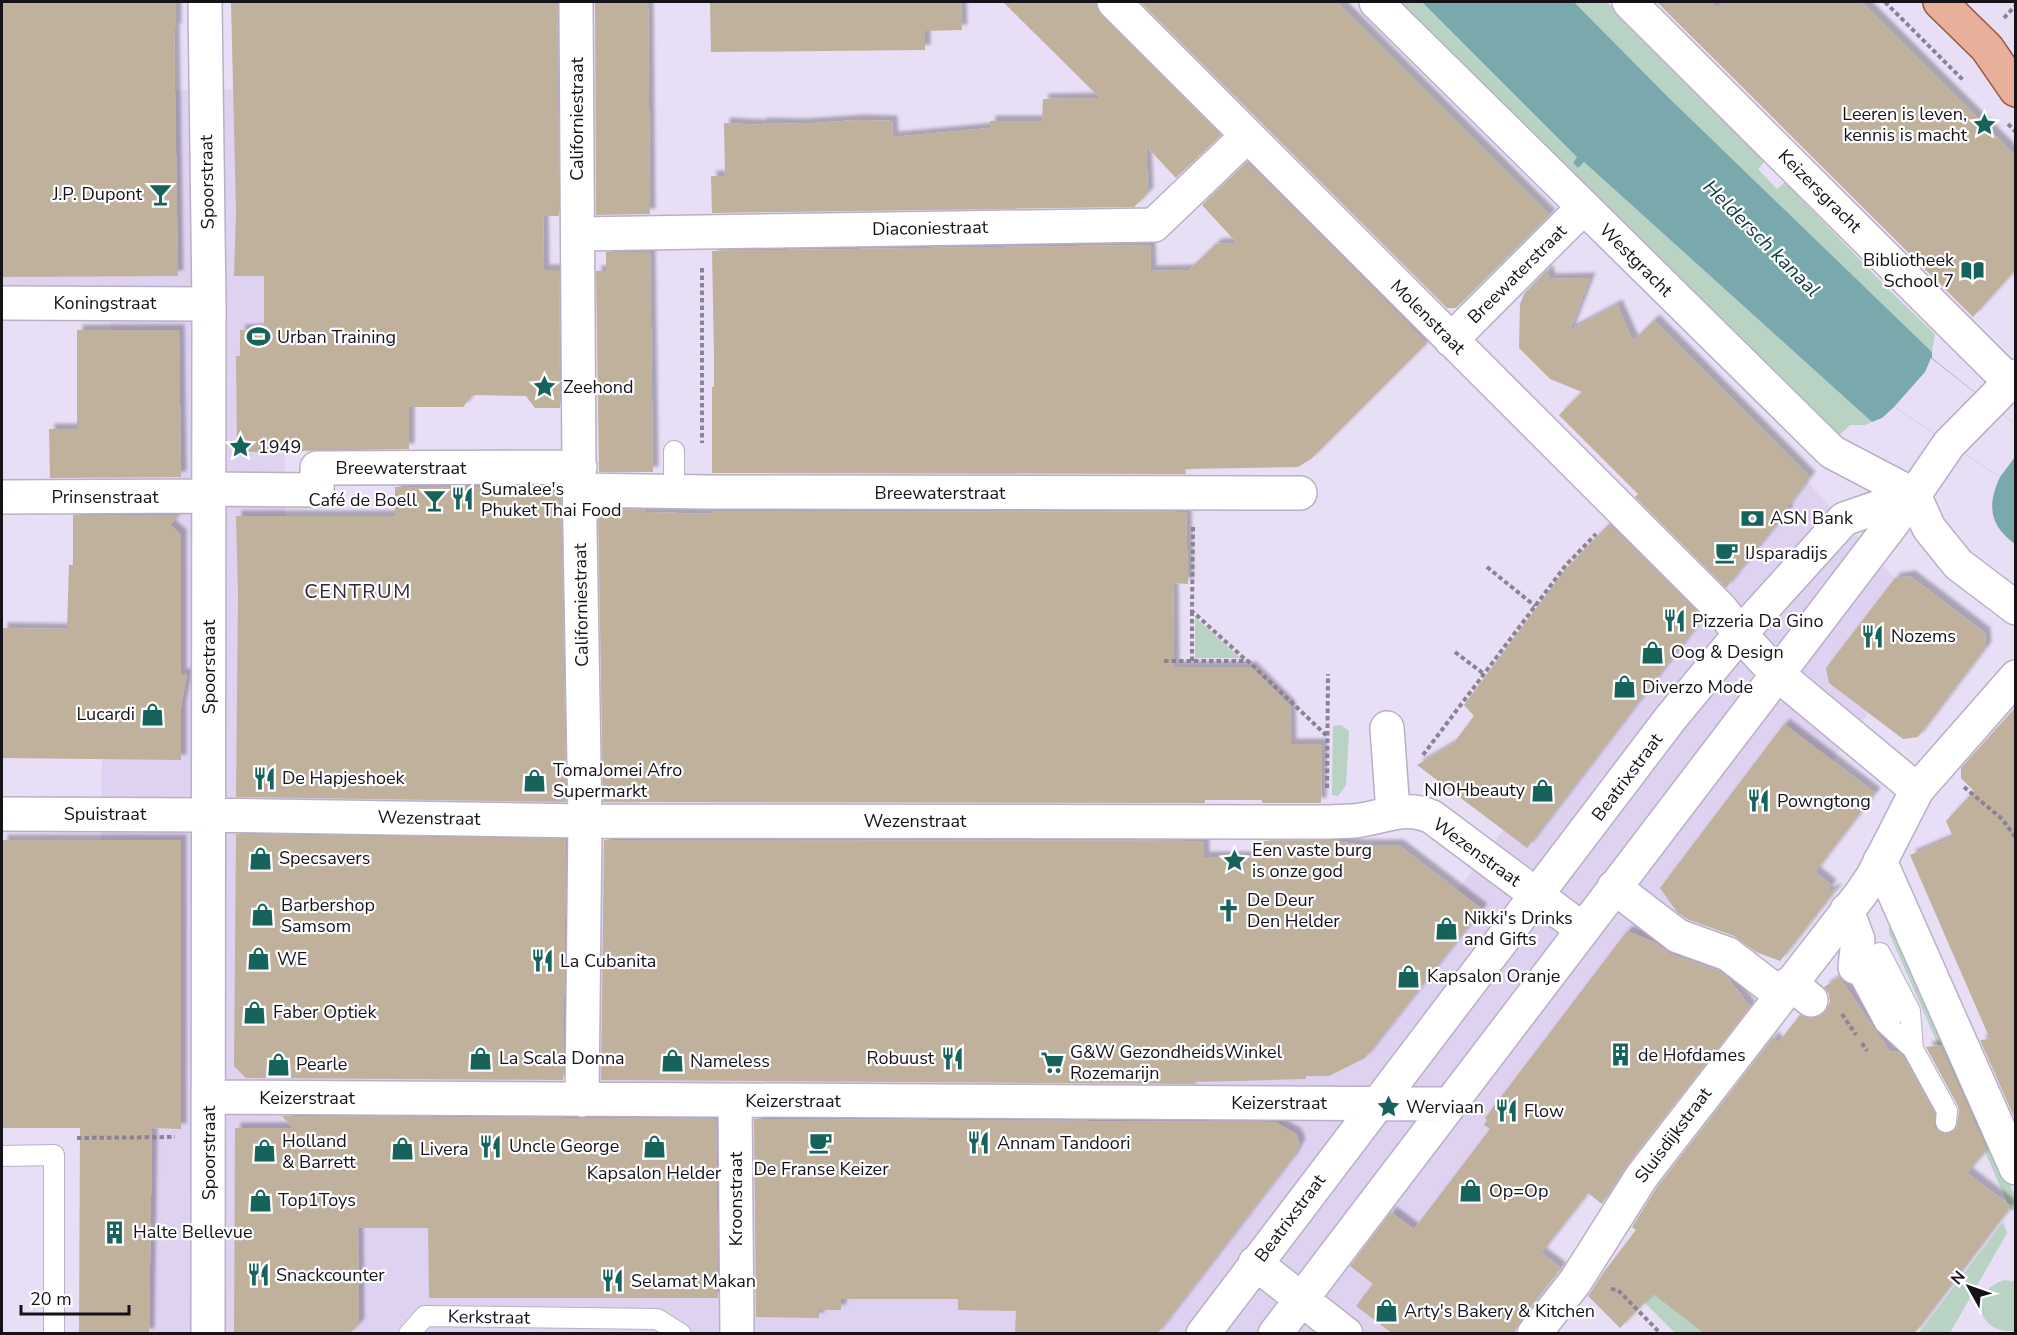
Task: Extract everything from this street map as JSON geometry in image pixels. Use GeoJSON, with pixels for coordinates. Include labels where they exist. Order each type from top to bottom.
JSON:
{"type":"FeatureCollection","features":[{"type":"Feature","properties":{"kind":"main road"},"geometry":{"type":"LineString","coordinates":[[1940,2],[1994,35],[2016,65]]}},
{"type":"Feature","properties":{"kind":"main road"},"geometry":{"type":"LineString","coordinates":[[1994,35],[2016,90]]}},
{"type":"Feature","properties":{"kind":"street","name":"Spoorstraat"},"geometry":{"type":"LineString","coordinates":[[205,2],[209,304],[208,1334]]}},
{"type":"Feature","properties":{"kind":"street","name":"Californiestraat"},"geometry":{"type":"LineString","coordinates":[[576,2],[585,821],[582,1100]]}},
{"type":"Feature","properties":{"kind":"street","name":"Molenstraat"},"geometry":{"type":"LineString","coordinates":[[1114,2],[1721,609],[1740,634]]}},
{"type":"Feature","properties":{"kind":"street","name":"Westgracht"},"geometry":{"type":"LineString","coordinates":[[1376,2],[1832,452],[1914,495]]}},
{"type":"Feature","properties":{"kind":"street","name":"Keizersgracht"},"geometry":{"type":"LineString","coordinates":[[1629,2],[2005,387]]}},
{"type":"Feature","properties":{"kind":"street","name":"Diaconiestraat"},"geometry":{"type":"LineString","coordinates":[[578,234],[1154,225],[1247,136]]}},
{"type":"Feature","properties":{"kind":"street","name":"Breewaterstraat"},"geometry":{"type":"LineString","coordinates":[[1451,340],[1583,207]]}},
{"type":"Feature","properties":{"kind":"street","name":"Koningstraat"},"geometry":{"type":"LineString","coordinates":[[2,303],[209,304]]}},
{"type":"Feature","properties":{"kind":"street"},"geometry":{"type":"LineString","coordinates":[[1275,1334],[1776,673],[1872,552],[1949,444],[2005,387]]}},
{"type":"Feature","properties":{"kind":"street","name":"Breewaterstraat"},"geometry":{"type":"LineString","coordinates":[[209,493],[317,490],[316,468],[536,467],[580,478],[695,492],[1299,493]]}},
{"type":"Feature","properties":{"kind":"street","name":"Prinsenstraat"},"geometry":{"type":"LineString","coordinates":[[2,497],[209,493]]}},
{"type":"Feature","properties":{"kind":"street"},"geometry":{"type":"LineString","coordinates":[[1914,495],[1929,528],[1958,564],[2016,608]]}},
{"type":"Feature","properties":{"kind":"street","name":"Beatrixstraat"},"geometry":{"type":"LineString","coordinates":[[1203,1334],[1255,1263],[1538,896],[1670,719],[1740,634],[1844,519],[1914,495]]}},
{"type":"Feature","properties":{"kind":"street"},"geometry":{"type":"LineString","coordinates":[[1740,634],[1776,673],[1927,778]]}},
{"type":"Feature","properties":{"kind":"street","name":"Sluisdijkstraat"},"geometry":{"type":"LineString","coordinates":[[1534,1334],[1575,1282],[1642,1176],[1794,992],[1847,910],[1873,876],[1927,778],[2016,677]]}},
{"type":"Feature","properties":{"kind":"street"},"geometry":{"type":"LineString","coordinates":[[1387,728],[1393,812]]}},
{"type":"Feature","properties":{"kind":"street","name":"Wezenstraat"},"geometry":{"type":"LineString","coordinates":[[209,815],[585,821],[1327,822],[1360,820],[1393,812],[1420,812],[1432,818],[1582,929]]}},
{"type":"Feature","properties":{"kind":"street","name":"Spuistraat"},"geometry":{"type":"LineString","coordinates":[[2,814],[209,815]]}},
{"type":"Feature","properties":{"kind":"street"},"geometry":{"type":"LineString","coordinates":[[1880,861],[2016,1168]]}},
{"type":"Feature","properties":{"kind":"street"},"geometry":{"type":"LineString","coordinates":[[1614,887],[1678,936],[1728,954],[1794,992]]}},
{"type":"Feature","properties":{"kind":"street"},"geometry":{"type":"LineString","coordinates":[[1847,910],[1865,955]]}},
{"type":"Feature","properties":{"kind":"street","name":"Keizerstraat"},"geometry":{"type":"LineString","coordinates":[[208,1098],[1378,1104]]}},
{"type":"Feature","properties":{"kind":"street","name":"Kroonstraat"},"geometry":{"type":"LineString","coordinates":[[735,1100],[737,1334]]}},
{"type":"Feature","properties":{"kind":"street"},"geometry":{"type":"LineString","coordinates":[[1378,1104],[1450,1104]]}},
{"type":"Feature","properties":{"kind":"street"},"geometry":{"type":"LineString","coordinates":[[1255,1263],[1346,1334]]}},
{"type":"Feature","properties":{"kind":"lane"},"geometry":{"type":"LineString","coordinates":[[674,451],[695,492]]}},
{"type":"Feature","properties":{"kind":"lane"},"geometry":{"type":"LineString","coordinates":[[1865,955],[1885,1023],[1913,1049],[1947,1111],[1946,1122]]}},
{"type":"Feature","properties":{"kind":"lane"},"geometry":{"type":"LineString","coordinates":[[1865,955],[1910,1011],[1913,1049]]}},
{"type":"Feature","properties":{"kind":"lane"},"geometry":{"type":"LineString","coordinates":[[2,1156],[54,1155],[54,1334]]}},
{"type":"Feature","properties":{"kind":"lane","name":"Kerkstraat"},"geometry":{"type":"LineString","coordinates":[[409,1334],[425,1316],[657,1319],[681,1334]]}},
{"type":"Feature","properties":{"kind":"path"},"geometry":{"type":"LineString","coordinates":[[1885,2],[1966,83]]}},
{"type":"Feature","properties":{"kind":"path"},"geometry":{"type":"LineString","coordinates":[[1994,35],[2016,5]]}},
{"type":"Feature","properties":{"kind":"path"},"geometry":{"type":"LineString","coordinates":[[2007,124],[2016,132]]}},
{"type":"Feature","properties":{"kind":"path"},"geometry":{"type":"LineString","coordinates":[[695,492],[702,232]]}},
{"type":"Feature","properties":{"kind":"path"},"geometry":{"type":"LineString","coordinates":[[1192,661],[1194,494]]}},
{"type":"Feature","properties":{"kind":"path"},"geometry":{"type":"LineString","coordinates":[[1389,775],[1424,754],[1566,564],[1620,508]]}},
{"type":"Feature","properties":{"kind":"path"},"geometry":{"type":"LineString","coordinates":[[1487,567],[1535,606]]}},
{"type":"Feature","properties":{"kind":"path"},"geometry":{"type":"LineString","coordinates":[[1192,611],[1327,736]]}},
{"type":"Feature","properties":{"kind":"path"},"geometry":{"type":"LineString","coordinates":[[1455,652],[1484,674]]}},
{"type":"Feature","properties":{"kind":"path"},"geometry":{"type":"LineString","coordinates":[[1164,661],[1248,661]]}},
{"type":"Feature","properties":{"kind":"path"},"geometry":{"type":"LineString","coordinates":[[1327,822],[1328,674]]}},
{"type":"Feature","properties":{"kind":"path"},"geometry":{"type":"LineString","coordinates":[[1927,778],[2002,819],[2016,838]]}},
{"type":"Feature","properties":{"kind":"path"},"geometry":{"type":"LineString","coordinates":[[1843,1015],[1854,1032]]}},
{"type":"Feature","properties":{"kind":"path"},"geometry":{"type":"LineString","coordinates":[[70,1138],[209,1137]]}},
{"type":"Feature","properties":{"kind":"path"},"geometry":{"type":"LineString","coordinates":[[1575,1282],[1618,1290],[1661,1334]]}},
{"type":"Feature","properties":{"kind":"shaded area"},"geometry":{"type":"Polygon","coordinates":[[[1385,2],[1422,2],[1578,157],[1573,163],[1578,168],[1584,162],[1872,422],[1865,425],[1850,425],[1834,441],[1385,2]]]}},
{"type":"Feature","properties":{"kind":"shaded area"},"geometry":{"type":"Polygon","coordinates":[[[1574,2],[1607,2],[1765,161],[1758,169],[1777,189],[1785,182],[1890,291],[1935,334],[1932,352],[1668,97],[1574,2]]]}},
{"type":"Feature","properties":{"kind":"shaded area"},"geometry":{"type":"Polygon","coordinates":[[[281,89],[288,778],[638,780],[641,1040],[1349,1033],[1783,462],[1807,481],[1936,624],[1397,1333],[91,1333],[111,291],[2,291],[2,238],[109,240],[112,91],[281,89]]]}},
{"type":"Feature","properties":{"kind":"shaded area"},"geometry":{"type":"Polygon","coordinates":[[[1195,617],[1240,658],[1195,658],[1195,617]]]}},
{"type":"Feature","properties":{"kind":"shaded area"},"geometry":{"type":"Polygon","coordinates":[[[1341,725],[1349,731],[1346,785],[1338,796],[1332,795],[1333,726],[1341,725]]]}},
{"type":"Feature","properties":{"kind":"shaded area"},"geometry":{"type":"Polygon","coordinates":[[[1894,917],[2015,1196],[2015,1209],[2011,1211],[1889,933],[1894,917]]]}},
{"type":"Feature","properties":{"kind":"shaded area"},"geometry":{"type":"Polygon","coordinates":[[[2003,1222],[2007,1233],[1950,1333],[1919,1333],[2003,1222]]]}},
{"type":"Feature","properties":{"kind":"shaded area"},"geometry":{"type":"Polygon","coordinates":[[[1631,1277],[1705,1333],[1675,1333],[1626,1284],[1631,1277]]]}},
{"type":"Feature","properties":{"kind":"shaded area"},"geometry":{"type":"Polygon","coordinates":[[[2005,1280],[2016,1282],[2015,1331],[1992,1326],[1985,1320],[1981,1311],[1981,1302],[1985,1293],[2005,1280]]]}},
{"type":"Feature","properties":{"kind":"water","name":"Heldersch kanaal"},"geometry":{"type":"Polygon","coordinates":[[[1422,2],[1574,2],[1668,97],[1932,352],[1932,358],[2015,424],[2015,544],[2000,529],[1993,514],[1993,497],[2000,477],[1894,407],[1882,418],[1872,422],[1584,162],[1578,168],[1573,163],[1577,157],[1422,2]]]}},
{"type":"Feature","properties":{"kind":"pier"},"geometry":{"type":"Polygon","coordinates":[[[1931,358],[2015,424],[2015,457],[2000,477],[1894,407],[1925,372],[1931,358]]]}},
{"type":"Feature","properties":{"kind":"building"},"geometry":{"type":"Polygon","coordinates":[[[2,2],[176,2],[176,29],[174,29],[178,276],[2,277],[2,2]]]}},
{"type":"Feature","properties":{"kind":"building"},"geometry":{"type":"Polygon","coordinates":[[[231,2],[557,2],[559,216],[543,216],[544,270],[559,270],[560,408],[535,408],[526,396],[473,395],[463,407],[409,407],[409,449],[243,452],[243,448],[237,447],[236,356],[240,356],[240,330],[264,329],[264,276],[234,276],[236,212],[231,2]]]}},
{"type":"Feature","properties":{"kind":"building"},"geometry":{"type":"Polygon","coordinates":[[[595,2],[648,2],[650,214],[596,215],[595,2]]]}},
{"type":"Feature","properties":{"kind":"building"},"geometry":{"type":"Polygon","coordinates":[[[710,2],[961,2],[962,30],[925,31],[925,50],[711,52],[710,2]]]}},
{"type":"Feature","properties":{"kind":"building"},"geometry":{"type":"Polygon","coordinates":[[[1003,2],[1096,2],[1101,15],[1221,135],[1176,178],[1146,146],[1148,193],[1134,207],[712,213],[711,176],[725,176],[724,123],[761,125],[761,123],[801,124],[858,120],[892,121],[893,137],[990,128],[990,121],[1042,121],[1043,99],[1100,98],[1003,2]]]}},
{"type":"Feature","properties":{"kind":"building"},"geometry":{"type":"Polygon","coordinates":[[[1140,2],[1337,2],[1550,215],[1456,308],[1447,308],[1140,2]]]}},
{"type":"Feature","properties":{"kind":"building"},"geometry":{"type":"Polygon","coordinates":[[[1657,2],[1710,2],[1717,8],[1724,2],[1862,2],[2016,156],[2016,269],[1973,317],[1657,2]]]}},
{"type":"Feature","properties":{"kind":"building"},"geometry":{"type":"Polygon","coordinates":[[[1247,162],[1427,343],[1311,459],[1298,467],[1185,469],[1186,474],[712,473],[714,354],[712,251],[1150,245],[1151,271],[1189,270],[1216,244],[1237,243],[1202,205],[1247,162]]]}},
{"type":"Feature","properties":{"kind":"building"},"geometry":{"type":"Polygon","coordinates":[[[606,252],[650,252],[653,472],[599,472],[596,271],[606,271],[606,252]]]}},
{"type":"Feature","properties":{"kind":"building"},"geometry":{"type":"Polygon","coordinates":[[[1547,270],[1550,279],[1590,278],[1570,330],[1617,305],[1633,341],[1654,320],[1810,477],[1786,509],[1788,510],[1726,588],[1635,497],[1638,494],[1559,415],[1582,392],[1550,379],[1519,348],[1520,304],[1524,294],[1547,270]]]}},
{"type":"Feature","properties":{"kind":"building"},"geometry":{"type":"Polygon","coordinates":[[[77,330],[179,330],[181,477],[50,478],[49,429],[77,429],[77,330]]]}},
{"type":"Feature","properties":{"kind":"building"},"geometry":{"type":"Polygon","coordinates":[[[395,487],[561,487],[566,802],[236,797],[238,594],[236,516],[395,516],[395,487]]]}},
{"type":"Feature","properties":{"kind":"building"},"geometry":{"type":"Polygon","coordinates":[[[598,509],[712,514],[712,511],[1186,512],[1188,584],[1173,583],[1174,667],[1251,667],[1290,706],[1291,744],[1322,744],[1321,803],[1262,803],[1262,800],[1205,800],[1205,803],[603,802],[598,509]]]}},
{"type":"Feature","properties":{"kind":"building"},"geometry":{"type":"Polygon","coordinates":[[[73,515],[179,515],[170,525],[181,535],[181,674],[187,674],[181,707],[181,760],[2,758],[2,628],[67,629],[69,565],[73,565],[73,515]]]}},
{"type":"Feature","properties":{"kind":"building"},"geometry":{"type":"Polygon","coordinates":[[[1609,524],[1702,616],[1702,619],[1527,848],[1417,765],[1453,744],[1474,716],[1464,705],[1564,571],[1609,524]]]}},
{"type":"Feature","properties":{"kind":"building"},"geometry":{"type":"Polygon","coordinates":[[[1910,576],[1985,633],[1986,647],[1918,737],[1903,739],[1829,683],[1826,668],[1895,578],[1910,576]]]}},
{"type":"Feature","properties":{"kind":"building"},"geometry":{"type":"Polygon","coordinates":[[[2016,707],[2016,1115],[2014,1117],[1980,1040],[1990,1039],[1910,855],[1953,837],[1946,821],[1974,791],[1961,778],[1961,768],[2016,707]]]}},
{"type":"Feature","properties":{"kind":"building"},"geometry":{"type":"Polygon","coordinates":[[[1784,724],[1875,793],[1815,872],[1831,885],[1826,893],[1837,888],[1780,961],[1756,952],[1734,936],[1687,919],[1677,912],[1660,888],[1784,724]]]}},
{"type":"Feature","properties":{"kind":"building"},"geometry":{"type":"Polygon","coordinates":[[[236,834],[566,839],[563,1080],[246,1078],[234,1066],[236,834]]]}},
{"type":"Feature","properties":{"kind":"building"},"geometry":{"type":"Polygon","coordinates":[[[2,840],[181,840],[181,1129],[152,1128],[149,1334],[79,1334],[80,1128],[2,1128],[2,840]]]}},
{"type":"Feature","properties":{"kind":"building"},"geometry":{"type":"Polygon","coordinates":[[[604,840],[1204,841],[1204,857],[1264,857],[1263,841],[1332,840],[1359,845],[1398,845],[1482,909],[1365,1058],[1329,1076],[1306,1076],[1306,1079],[1194,1082],[1198,1084],[601,1080],[604,840]]]}},
{"type":"Feature","properties":{"kind":"building"},"geometry":{"type":"Polygon","coordinates":[[[1627,931],[1654,942],[1671,954],[1719,971],[1728,978],[1750,1007],[1627,1165],[1602,1204],[1588,1193],[1541,1253],[1561,1268],[1519,1322],[1514,1334],[1393,1334],[1356,1306],[1373,1284],[1350,1266],[1391,1212],[1414,1229],[1490,1129],[1484,1125],[1487,1120],[1485,1118],[1627,931]]]}},
{"type":"Feature","properties":{"kind":"building"},"geometry":{"type":"Polygon","coordinates":[[[1839,977],[1890,1052],[1898,1051],[1903,1056],[1935,1114],[1935,1128],[1946,1134],[1952,1133],[1956,1128],[1958,1106],[1926,1047],[1941,1045],[1987,1149],[1967,1173],[2011,1206],[1914,1334],[1705,1334],[1653,1294],[1620,1328],[1588,1296],[1636,1230],[1632,1227],[1657,1187],[1773,1037],[1778,1043],[1800,1015],[1809,1019],[1817,1018],[1825,1012],[1830,1002],[1829,994],[1824,987],[1839,977]]]}},
{"type":"Feature","properties":{"kind":"building"},"geometry":{"type":"Polygon","coordinates":[[[282,1116],[716,1119],[718,1298],[429,1298],[428,1228],[358,1228],[359,1324],[349,1334],[234,1334],[235,1128],[293,1128],[282,1116]]]}},
{"type":"Feature","properties":{"kind":"building"},"geometry":{"type":"Polygon","coordinates":[[[754,1119],[1275,1122],[1296,1134],[1300,1144],[1293,1157],[1157,1334],[1015,1334],[1016,1311],[958,1310],[958,1299],[841,1299],[841,1310],[819,1310],[819,1318],[756,1317],[754,1119]]]}},
{"type":"Feature","properties":{"kind":"place","name":"Leeren is leven, kennis is macht"},"geometry":{"type":"Point","coordinates":[1985,124]}},
{"type":"Feature","properties":{"kind":"place","name":"J.P. Dupont"},"geometry":{"type":"Point","coordinates":[160,194]}},
{"type":"Feature","properties":{"kind":"place","name":"Bibliotheek School 7"},"geometry":{"type":"Point","coordinates":[1972,270]}},
{"type":"Feature","properties":{"kind":"place","name":"Urban Training"},"geometry":{"type":"Point","coordinates":[259,337]}},
{"type":"Feature","properties":{"kind":"place","name":"Zeehond"},"geometry":{"type":"Point","coordinates":[545,387]}},
{"type":"Feature","properties":{"kind":"place","name":"1949"},"geometry":{"type":"Point","coordinates":[240,447]}},
{"type":"Feature","properties":{"kind":"place","name":"Sumalee's Phuket Thai Food"},"geometry":{"type":"Point","coordinates":[463,499]}},
{"type":"Feature","properties":{"kind":"place","name":"Café de Boell"},"geometry":{"type":"Point","coordinates":[435,500]}},
{"type":"Feature","properties":{"kind":"place","name":"ASN Bank"},"geometry":{"type":"Point","coordinates":[1752,518]}},
{"type":"Feature","properties":{"kind":"place","name":"IJsparadijs"},"geometry":{"type":"Point","coordinates":[1727,553]}},
{"type":"Feature","properties":{"kind":"place","name":"Pizzeria Da Gino"},"geometry":{"type":"Point","coordinates":[1674,621]}},
{"type":"Feature","properties":{"kind":"place","name":"Nozems"},"geometry":{"type":"Point","coordinates":[1873,636]}},
{"type":"Feature","properties":{"kind":"place","name":"Oog & Design"},"geometry":{"type":"Point","coordinates":[1653,652]}},
{"type":"Feature","properties":{"kind":"place","name":"Diverzo Mode"},"geometry":{"type":"Point","coordinates":[1624,687]}},
{"type":"Feature","properties":{"kind":"place","name":"Lucardi"},"geometry":{"type":"Point","coordinates":[153,714]}},
{"type":"Feature","properties":{"kind":"place","name":"De Hapjeshoek"},"geometry":{"type":"Point","coordinates":[264,778]}},
{"type":"Feature","properties":{"kind":"place","name":"TomaJomei Afro Supermarkt"},"geometry":{"type":"Point","coordinates":[535,780]}},
{"type":"Feature","properties":{"kind":"place","name":"NIOHbeauty"},"geometry":{"type":"Point","coordinates":[1543,790]}},
{"type":"Feature","properties":{"kind":"place","name":"Powngtong"},"geometry":{"type":"Point","coordinates":[1759,801]}},
{"type":"Feature","properties":{"kind":"place","name":"Specsavers"},"geometry":{"type":"Point","coordinates":[261,858]}},
{"type":"Feature","properties":{"kind":"place","name":"Een vaste burg is onze god"},"geometry":{"type":"Point","coordinates":[1234,860]}},
{"type":"Feature","properties":{"kind":"place","name":"De Deur Den Helder"},"geometry":{"type":"Point","coordinates":[1229,910]}},
{"type":"Feature","properties":{"kind":"place","name":"Barbershop Samsom"},"geometry":{"type":"Point","coordinates":[263,915]}},
{"type":"Feature","properties":{"kind":"place","name":"Nikki's Drinks and Gifts"},"geometry":{"type":"Point","coordinates":[1446,928]}},
{"type":"Feature","properties":{"kind":"place","name":"WE"},"geometry":{"type":"Point","coordinates":[259,959]}},
{"type":"Feature","properties":{"kind":"place","name":"La Cubanita"},"geometry":{"type":"Point","coordinates":[542,961]}},
{"type":"Feature","properties":{"kind":"place","name":"Kapsalon Oranje"},"geometry":{"type":"Point","coordinates":[1409,976]}},
{"type":"Feature","properties":{"kind":"place","name":"Faber Optiek"},"geometry":{"type":"Point","coordinates":[255,1012]}},
{"type":"Feature","properties":{"kind":"place","name":"de Hofdames"},"geometry":{"type":"Point","coordinates":[1620,1055]}},
{"type":"Feature","properties":{"kind":"place","name":"La Scala Donna"},"geometry":{"type":"Point","coordinates":[481,1058]}},
{"type":"Feature","properties":{"kind":"place","name":"Robuust"},"geometry":{"type":"Point","coordinates":[952,1058]}},
{"type":"Feature","properties":{"kind":"place","name":"Nameless"},"geometry":{"type":"Point","coordinates":[672,1061]}},
{"type":"Feature","properties":{"kind":"place","name":"G&W GezondheidsWinkel Rozemarijn"},"geometry":{"type":"Point","coordinates":[1052,1062]}},
{"type":"Feature","properties":{"kind":"place","name":"Pearle"},"geometry":{"type":"Point","coordinates":[278,1064]}},
{"type":"Feature","properties":{"kind":"place","name":"Werviaan"},"geometry":{"type":"Point","coordinates":[1388,1107]}},
{"type":"Feature","properties":{"kind":"place","name":"Flow"},"geometry":{"type":"Point","coordinates":[1506,1111]}},
{"type":"Feature","properties":{"kind":"place","name":"De Franse Keizer"},"geometry":{"type":"Point","coordinates":[821,1143]}},
{"type":"Feature","properties":{"kind":"place","name":"Annam Tandoori"},"geometry":{"type":"Point","coordinates":[979,1143]}},
{"type":"Feature","properties":{"kind":"place","name":"Uncle George"},"geometry":{"type":"Point","coordinates":[491,1146]}},
{"type":"Feature","properties":{"kind":"place","name":"Kapsalon Helder"},"geometry":{"type":"Point","coordinates":[654,1147]}},
{"type":"Feature","properties":{"kind":"place","name":"Livera"},"geometry":{"type":"Point","coordinates":[402,1149]}},
{"type":"Feature","properties":{"kind":"place","name":"Holland & Barrett"},"geometry":{"type":"Point","coordinates":[264,1151]}},
{"type":"Feature","properties":{"kind":"place","name":"Op=Op"},"geometry":{"type":"Point","coordinates":[1471,1191]}},
{"type":"Feature","properties":{"kind":"place","name":"Top1Toys"},"geometry":{"type":"Point","coordinates":[260,1200]}},
{"type":"Feature","properties":{"kind":"place","name":"Halte Bellevue"},"geometry":{"type":"Point","coordinates":[115,1232]}},
{"type":"Feature","properties":{"kind":"place","name":"Snackcounter"},"geometry":{"type":"Point","coordinates":[258,1275]}},
{"type":"Feature","properties":{"kind":"place","name":"Selamat Makan"},"geometry":{"type":"Point","coordinates":[613,1281]}},
{"type":"Feature","properties":{"kind":"place","name":"Arty's Bakery & Kitchen"},"geometry":{"type":"Point","coordinates":[1386,1311]}},
{"type":"Feature","properties":{"kind":"district","name":"CENTRUM"},"geometry":{"type":"Point","coordinates":[358,591]}}]}
